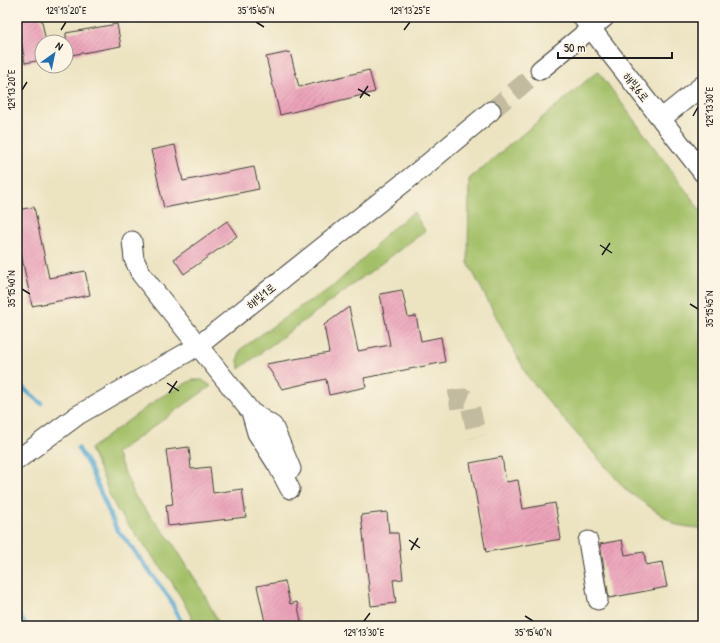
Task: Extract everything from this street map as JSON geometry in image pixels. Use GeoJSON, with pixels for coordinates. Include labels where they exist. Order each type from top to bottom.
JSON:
{"type":"FeatureCollection","features":[{"type":"Feature","properties":{"kind":"street"},"geometry":{"type":"LineString","coordinates":[[540,70],[586,23],[605,17]]}},
{"type":"Feature","properties":{"kind":"street","name":"해빛6로"},"geometry":{"type":"LineString","coordinates":[[586,23],[703,173]]}},
{"type":"Feature","properties":{"kind":"street"},"geometry":{"type":"LineString","coordinates":[[661,119],[703,85]]}},
{"type":"Feature","properties":{"kind":"street","name":"해빛1로"},"geometry":{"type":"LineString","coordinates":[[17,460],[78,415],[198,346],[426,165],[491,111]]}},
{"type":"Feature","properties":{"kind":"street"},"geometry":{"type":"LineString","coordinates":[[132,241],[134,259],[141,274],[251,412],[258,433],[278,466],[294,487]]}},
{"type":"Feature","properties":{"kind":"street"},"geometry":{"type":"LineString","coordinates":[[588,541],[598,600]]}},
{"type":"Feature","properties":{"kind":"green space"},"geometry":{"type":"Polygon","coordinates":[[[598,71],[703,214],[703,529],[676,525],[627,491],[528,377],[468,263],[469,179],[598,71]]]}},
{"type":"Feature","properties":{"kind":"green space"},"geometry":{"type":"Polygon","coordinates":[[[414,212],[425,231],[239,369],[238,358],[241,349],[301,306],[330,289],[361,261],[388,232],[414,212]]]}},
{"type":"Feature","properties":{"kind":"green space"},"geometry":{"type":"Polygon","coordinates":[[[192,380],[202,380],[211,386],[116,453],[136,498],[172,542],[203,592],[220,626],[196,626],[171,581],[117,510],[90,449],[159,398],[192,380]]]}},
{"type":"Feature","properties":{"kind":"building"},"geometry":{"type":"Polygon","coordinates":[[[17,17],[41,17],[44,34],[34,34],[34,61],[25,63],[17,17]]]}},
{"type":"Feature","properties":{"kind":"building"},"geometry":{"type":"Polygon","coordinates":[[[117,24],[121,46],[74,55],[74,34],[66,33],[117,24]]]}},
{"type":"Feature","properties":{"kind":"building"},"geometry":{"type":"Polygon","coordinates":[[[290,52],[299,87],[369,70],[375,92],[280,115],[266,57],[290,52]]]}},
{"type":"Feature","properties":{"kind":"building"},"geometry":{"type":"Polygon","coordinates":[[[175,145],[183,181],[254,167],[259,189],[164,208],[151,150],[175,145]]]}},
{"type":"Feature","properties":{"kind":"building"},"geometry":{"type":"Polygon","coordinates":[[[34,207],[49,278],[85,271],[90,295],[32,306],[17,234],[17,210],[34,207]]]}},
{"type":"Feature","properties":{"kind":"building"},"geometry":{"type":"Polygon","coordinates":[[[227,221],[237,236],[184,274],[174,259],[227,221]]]}},
{"type":"Feature","properties":{"kind":"building"},"geometry":{"type":"Polygon","coordinates":[[[402,290],[408,317],[416,316],[421,341],[441,337],[445,362],[364,378],[366,387],[329,395],[326,379],[282,389],[266,364],[329,353],[324,325],[349,307],[358,351],[390,345],[380,294],[402,290]]]}},
{"type":"Feature","properties":{"kind":"building"},"geometry":{"type":"Polygon","coordinates":[[[189,447],[191,469],[210,467],[213,493],[242,489],[246,517],[168,526],[166,505],[173,504],[166,450],[189,447]]]}},
{"type":"Feature","properties":{"kind":"building"},"geometry":{"type":"Polygon","coordinates":[[[502,457],[506,482],[518,480],[523,509],[555,503],[561,539],[486,552],[470,463],[502,457]]]}},
{"type":"Feature","properties":{"kind":"building"},"geometry":{"type":"Polygon","coordinates":[[[387,512],[389,533],[398,533],[403,579],[393,580],[396,603],[371,606],[361,515],[387,512]]]}},
{"type":"Feature","properties":{"kind":"building"},"geometry":{"type":"Polygon","coordinates":[[[622,540],[625,555],[644,552],[646,565],[662,562],[667,587],[609,598],[600,544],[622,540]]]}},
{"type":"Feature","properties":{"kind":"building"},"geometry":{"type":"Polygon","coordinates":[[[285,581],[290,604],[297,602],[302,626],[266,626],[257,586],[285,581]]]}},
{"type":"Feature","properties":{"kind":"waterway"},"geometry":{"type":"LineString","coordinates":[[17,383],[41,403]]}},
{"type":"Feature","properties":{"kind":"waterway"},"geometry":{"type":"LineString","coordinates":[[78,448],[89,466],[117,530],[127,541],[170,599],[183,626]]}},
{"type":"Feature","properties":{"kind":"waterway"},"geometry":{"type":"LineString","coordinates":[[17,613],[27,626]]}},
{"type":"Feature","properties":{"kind":"tunnel"},"geometry":{"type":"LineString","coordinates":[[491,111],[540,70]]}},
{"type":"Feature","properties":{"kind":"tunnel"},"geometry":{"type":"LineString","coordinates":[[449,400],[464,398],[469,400],[477,437]]}}]}
